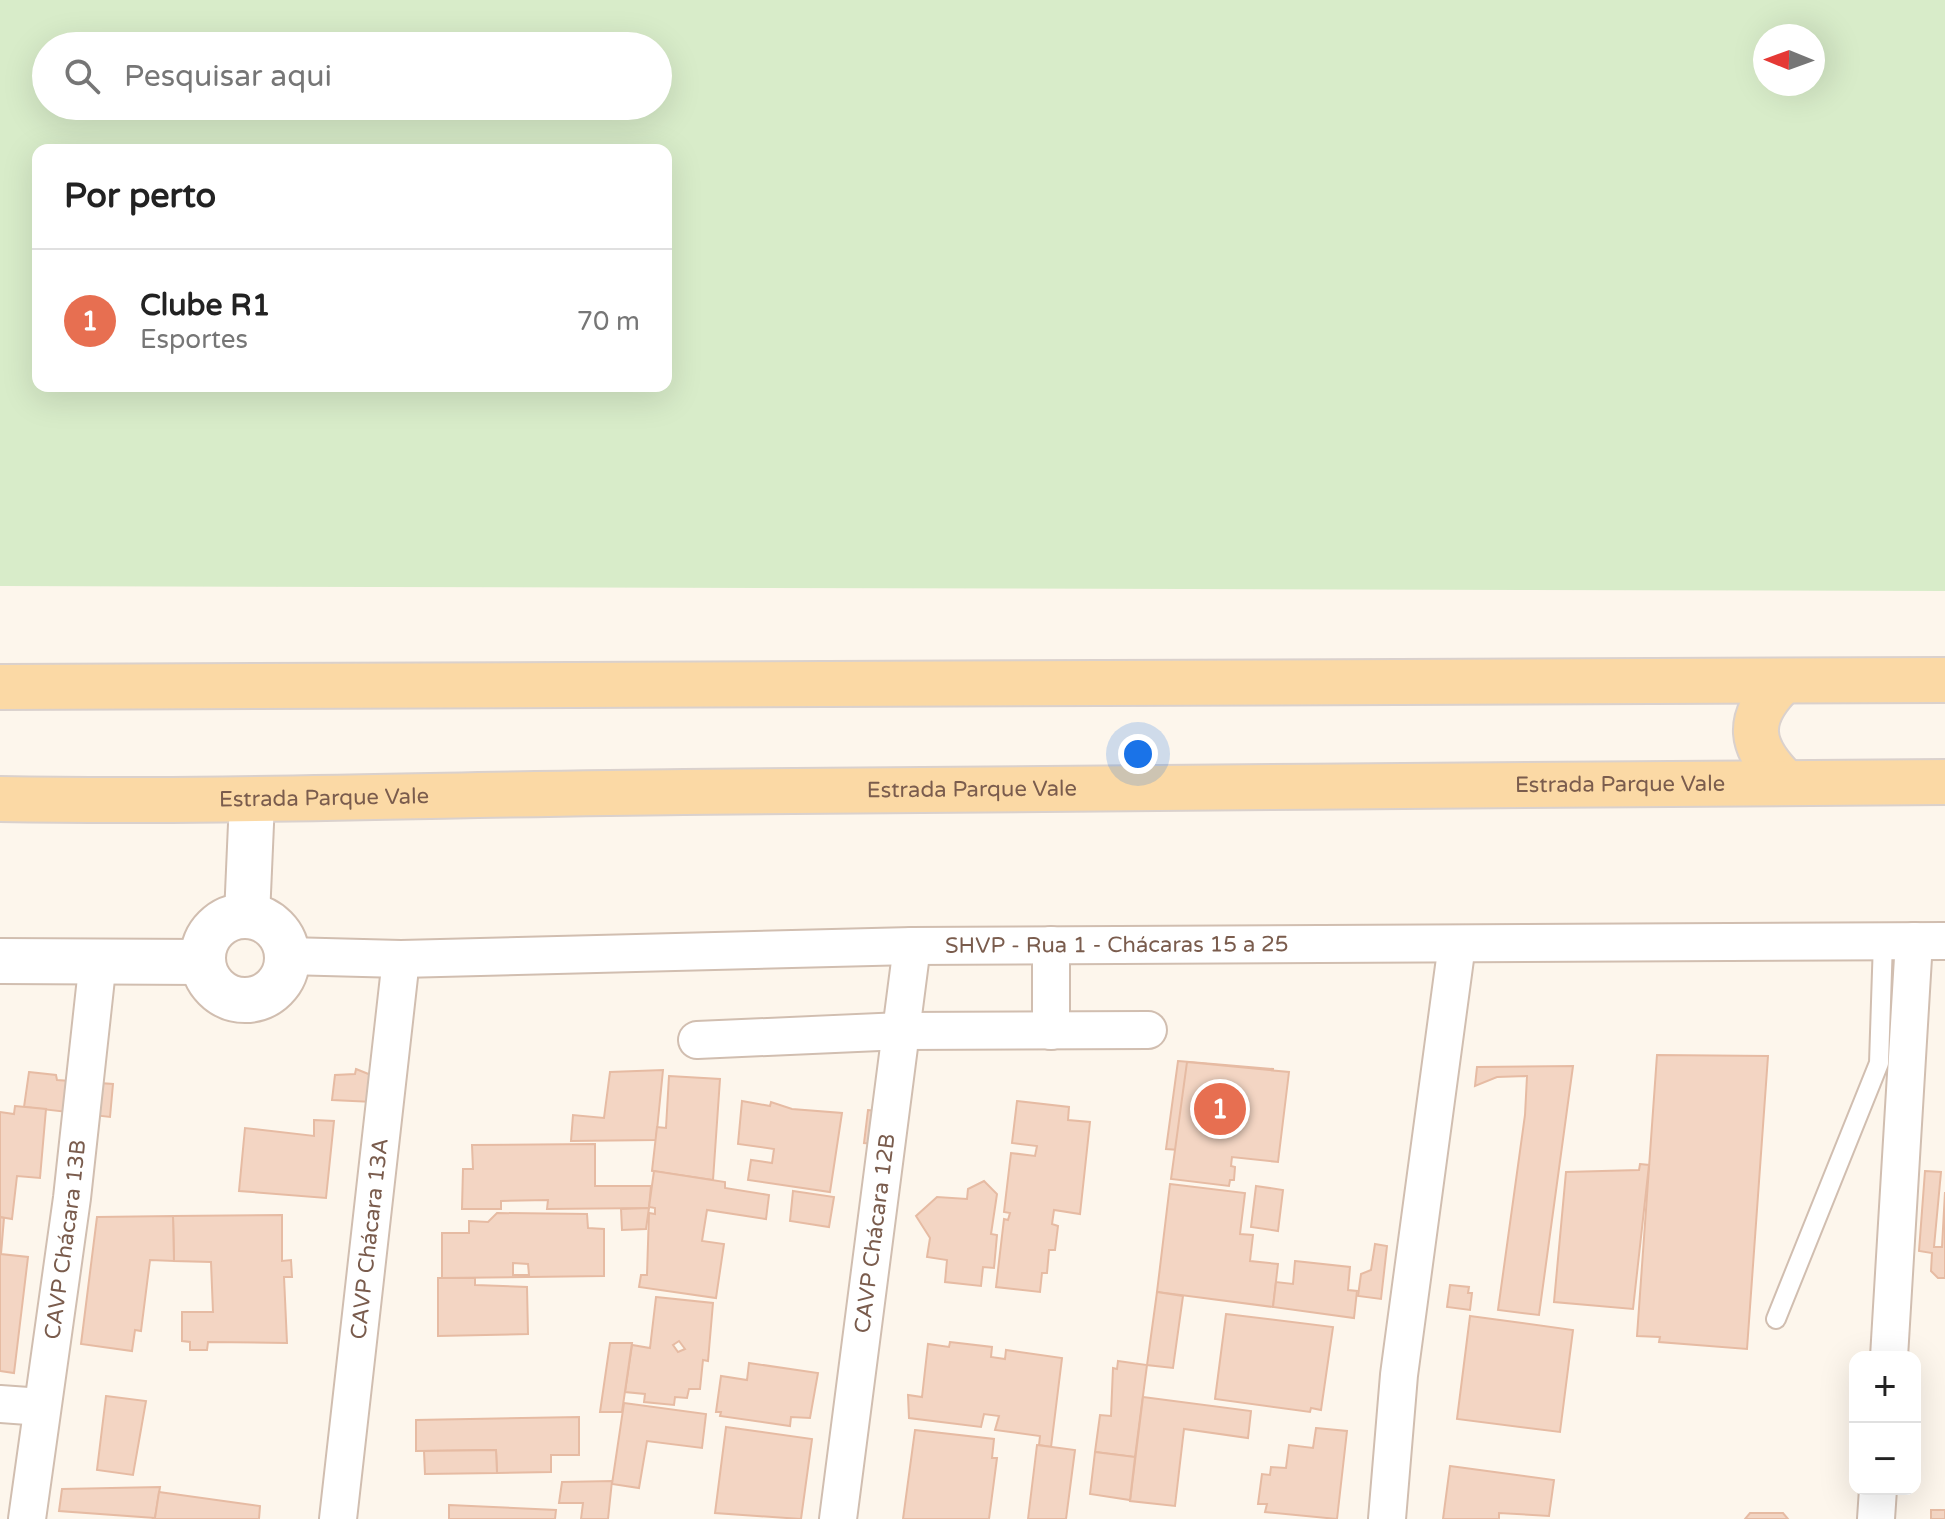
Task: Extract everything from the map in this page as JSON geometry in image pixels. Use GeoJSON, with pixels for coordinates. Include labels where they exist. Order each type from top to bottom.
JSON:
{"type":"FeatureCollection","features":[{"type":"Feature","properties":{"kind":"main road"},"geometry":{"type":"LineString","coordinates":[[0,687],[1945,680]]}},
{"type":"Feature","properties":{"kind":"main road"},"geometry":{"type":"LineString","coordinates":[[1783,681],[1764,699],[1757,717],[1757,744],[1764,761],[1786,783]]}},
{"type":"Feature","properties":{"kind":"main road","name":"Estrada Parque Vale"},"geometry":{"type":"LineString","coordinates":[[0,799],[252,801],[580,793],[1467,783],[1945,782]]}},
{"type":"Feature","properties":{"kind":"street"},"geometry":{"type":"LineString","coordinates":[[247,916],[252,801]]}},
{"type":"Feature","properties":{"kind":"street"},"geometry":{"type":"LineString","coordinates":[[247,916],[275,928],[287,956],[285,974],[274,990],[258,999],[249,1000],[222,994],[209,980],[203,962],[205,944],[214,929],[230,919],[247,916]]}},
{"type":"Feature","properties":{"kind":"street"},"geometry":{"type":"LineString","coordinates":[[1889,1351],[1914,941]]}},
{"type":"Feature","properties":{"kind":"street","name":"SHVP - Rua 1 - Chácaras 15 a 25"},"geometry":{"type":"LineString","coordinates":[[287,956],[401,959],[912,946],[1914,941]]}},
{"type":"Feature","properties":{"kind":"street"},"geometry":{"type":"LineString","coordinates":[[1387,1519],[1399,1375],[1457,944]]}},
{"type":"Feature","properties":{"kind":"street"},"geometry":{"type":"LineString","coordinates":[[1051,945],[1051,1031]]}},
{"type":"Feature","properties":{"kind":"street","name":"CAVP Chácara 12B"},"geometry":{"type":"LineString","coordinates":[[838,1519],[912,946]]}},
{"type":"Feature","properties":{"kind":"street","name":"CAVP Chácara 13A"},"geometry":{"type":"LineString","coordinates":[[338,1519],[401,959]]}},
{"type":"Feature","properties":{"kind":"street","name":"CAVP Chácara 13B"},"geometry":{"type":"LineString","coordinates":[[27,1519],[72,1198],[98,960]]}},
{"type":"Feature","properties":{"kind":"street"},"geometry":{"type":"LineString","coordinates":[[0,961],[203,962]]}},
{"type":"Feature","properties":{"kind":"street"},"geometry":{"type":"LineString","coordinates":[[697,1040],[902,1031],[1148,1030]]}},
{"type":"Feature","properties":{"kind":"street"},"geometry":{"type":"LineString","coordinates":[[0,1404],[42,1407]]}},
{"type":"Feature","properties":{"kind":"street"},"geometry":{"type":"LineString","coordinates":[[1876,1519],[1878,1495]]}},
{"type":"Feature","properties":{"kind":"lane"},"geometry":{"type":"LineString","coordinates":[[1776,1319],[1879,1063],[1914,941]]}},
{"type":"Feature","properties":{"kind":"green space"},"geometry":{"type":"Polygon","coordinates":[[[0,0],[1945,0],[1945,591],[0,586],[0,0]]]}},
{"type":"Feature","properties":{"kind":"building"},"geometry":{"type":"Polygon","coordinates":[[[1657,1055],[1768,1056],[1747,1349],[1659,1342],[1660,1337],[1637,1336],[1657,1055]]]}},
{"type":"Feature","properties":{"kind":"building"},"geometry":{"type":"Polygon","coordinates":[[[1178,1061],[1273,1069],[1264,1156],[1166,1149],[1178,1061]]]}},
{"type":"Feature","properties":{"kind":"building"},"geometry":{"type":"Polygon","coordinates":[[[1187,1062],[1289,1072],[1278,1162],[1232,1157],[1234,1180],[1230,1180],[1229,1186],[1171,1179],[1187,1062]]]}},
{"type":"Feature","properties":{"kind":"building"},"geometry":{"type":"Polygon","coordinates":[[[1573,1066],[1539,1315],[1498,1310],[1525,1115],[1527,1076],[1497,1077],[1475,1086],[1477,1067],[1573,1066]]]}},
{"type":"Feature","properties":{"kind":"building"},"geometry":{"type":"Polygon","coordinates":[[[356,1069],[371,1075],[373,1102],[332,1100],[335,1075],[355,1074],[356,1069]]]}},
{"type":"Feature","properties":{"kind":"building"},"geometry":{"type":"Polygon","coordinates":[[[663,1070],[656,1140],[571,1141],[573,1115],[604,1118],[610,1072],[663,1070]]]}},
{"type":"Feature","properties":{"kind":"building"},"geometry":{"type":"Polygon","coordinates":[[[29,1072],[56,1075],[57,1080],[113,1084],[110,1117],[24,1107],[29,1072]]]}},
{"type":"Feature","properties":{"kind":"building"},"geometry":{"type":"Polygon","coordinates":[[[669,1076],[720,1079],[713,1180],[652,1171],[657,1127],[666,1128],[669,1076]]]}},
{"type":"Feature","properties":{"kind":"building"},"geometry":{"type":"Polygon","coordinates":[[[742,1101],[770,1106],[771,1102],[792,1109],[842,1113],[830,1192],[748,1180],[751,1160],[772,1163],[774,1149],[738,1144],[742,1101]]]}},
{"type":"Feature","properties":{"kind":"building"},"geometry":{"type":"Polygon","coordinates":[[[1017,1101],[1069,1107],[1068,1120],[1090,1122],[1080,1214],[1054,1210],[1052,1224],[1058,1226],[1055,1250],[1049,1250],[1047,1273],[1042,1273],[1040,1292],[996,1287],[1004,1219],[1008,1220],[1010,1213],[1004,1212],[1011,1153],[1035,1156],[1037,1146],[1012,1143],[1017,1101]]]}},
{"type":"Feature","properties":{"kind":"building"},"geometry":{"type":"Polygon","coordinates":[[[15,1106],[46,1109],[40,1178],[17,1176],[12,1219],[0,1217],[0,1112],[14,1114],[15,1106]]]}},
{"type":"Feature","properties":{"kind":"building"},"geometry":{"type":"Polygon","coordinates":[[[868,1110],[892,1113],[887,1145],[864,1143],[868,1110]]]}},
{"type":"Feature","properties":{"kind":"building"},"geometry":{"type":"Polygon","coordinates":[[[314,1120],[334,1121],[326,1198],[239,1191],[245,1128],[314,1136],[314,1120]]]}},
{"type":"Feature","properties":{"kind":"building"},"geometry":{"type":"Polygon","coordinates":[[[595,1144],[595,1186],[651,1186],[649,1208],[547,1209],[548,1200],[501,1201],[501,1209],[462,1209],[463,1169],[473,1169],[472,1145],[595,1144]]]}},
{"type":"Feature","properties":{"kind":"building"},"geometry":{"type":"Polygon","coordinates":[[[1640,1164],[1649,1165],[1633,1309],[1554,1302],[1566,1172],[1639,1170],[1640,1164]]]}},
{"type":"Feature","properties":{"kind":"building"},"geometry":{"type":"Polygon","coordinates":[[[654,1171],[725,1182],[725,1188],[769,1195],[766,1219],[707,1210],[702,1241],[724,1244],[716,1298],[639,1287],[641,1275],[647,1275],[649,1213],[655,1214],[655,1208],[649,1207],[654,1171]]]}},
{"type":"Feature","properties":{"kind":"building"},"geometry":{"type":"Polygon","coordinates":[[[1925,1171],[1941,1172],[1934,1247],[1942,1247],[1945,1192],[1945,1278],[1938,1278],[1931,1271],[1932,1253],[1919,1251],[1925,1171]]]}},
{"type":"Feature","properties":{"kind":"building"},"geometry":{"type":"Polygon","coordinates":[[[984,1181],[997,1194],[991,1234],[997,1235],[994,1268],[983,1267],[981,1286],[945,1282],[947,1260],[927,1257],[930,1238],[916,1216],[937,1197],[967,1199],[968,1189],[984,1181]]]}},
{"type":"Feature","properties":{"kind":"building"},"geometry":{"type":"Polygon","coordinates":[[[1170,1184],[1245,1193],[1240,1234],[1253,1235],[1250,1261],[1278,1264],[1273,1307],[1157,1292],[1170,1184]]]}},
{"type":"Feature","properties":{"kind":"building"},"geometry":{"type":"Polygon","coordinates":[[[1256,1186],[1283,1190],[1278,1231],[1251,1227],[1256,1186]]]}},
{"type":"Feature","properties":{"kind":"building"},"geometry":{"type":"Polygon","coordinates":[[[793,1191],[834,1197],[829,1227],[790,1221],[793,1191]]]}},
{"type":"Feature","properties":{"kind":"building"},"geometry":{"type":"Polygon","coordinates":[[[649,1208],[646,1229],[622,1230],[621,1209],[649,1208]]]}},
{"type":"Feature","properties":{"kind":"building"},"geometry":{"type":"Polygon","coordinates":[[[497,1213],[587,1214],[588,1228],[604,1229],[604,1276],[442,1278],[442,1233],[469,1233],[469,1221],[488,1222],[497,1213]],[[513,1263],[513,1275],[529,1275],[528,1264],[513,1263]]]}},
{"type":"Feature","properties":{"kind":"building"},"geometry":{"type":"Polygon","coordinates":[[[282,1215],[282,1261],[291,1260],[292,1277],[284,1277],[287,1343],[208,1342],[207,1350],[190,1350],[190,1342],[182,1341],[182,1312],[213,1312],[211,1262],[174,1261],[173,1216],[282,1215]]]}},
{"type":"Feature","properties":{"kind":"building"},"geometry":{"type":"Polygon","coordinates":[[[173,1216],[174,1261],[150,1260],[141,1331],[135,1330],[132,1351],[81,1344],[97,1217],[173,1216]]]}},
{"type":"Feature","properties":{"kind":"building"},"geometry":{"type":"Polygon","coordinates":[[[0,1217],[4,1218],[1,1254],[28,1257],[14,1373],[0,1371],[0,1217]]]}},
{"type":"Feature","properties":{"kind":"building"},"geometry":{"type":"Polygon","coordinates":[[[1375,1244],[1387,1246],[1381,1299],[1358,1296],[1361,1274],[1371,1270],[1375,1244]]]}},
{"type":"Feature","properties":{"kind":"building"},"geometry":{"type":"Polygon","coordinates":[[[1295,1261],[1350,1267],[1348,1290],[1357,1291],[1354,1318],[1273,1307],[1276,1282],[1293,1284],[1295,1261]]]}},
{"type":"Feature","properties":{"kind":"building"},"geometry":{"type":"Polygon","coordinates":[[[438,1278],[475,1278],[475,1285],[527,1287],[528,1334],[438,1336],[438,1278]]]}},
{"type":"Feature","properties":{"kind":"building"},"geometry":{"type":"Polygon","coordinates":[[[1450,1285],[1469,1287],[1468,1293],[1472,1293],[1470,1310],[1447,1307],[1450,1285]]]}},
{"type":"Feature","properties":{"kind":"building"},"geometry":{"type":"Polygon","coordinates":[[[1157,1292],[1183,1296],[1173,1368],[1147,1365],[1157,1292]]]}},
{"type":"Feature","properties":{"kind":"building"},"geometry":{"type":"Polygon","coordinates":[[[656,1297],[713,1303],[708,1361],[703,1360],[700,1389],[689,1389],[687,1398],[675,1397],[674,1405],[644,1402],[645,1394],[625,1392],[632,1345],[650,1348],[656,1297]],[[679,1341],[673,1345],[678,1352],[685,1349],[679,1341]]]}},
{"type":"Feature","properties":{"kind":"building"},"geometry":{"type":"Polygon","coordinates":[[[1226,1314],[1333,1327],[1321,1410],[1311,1408],[1310,1412],[1215,1399],[1226,1314]]]}},
{"type":"Feature","properties":{"kind":"building"},"geometry":{"type":"Polygon","coordinates":[[[1470,1316],[1573,1330],[1560,1432],[1457,1419],[1470,1316]]]}},
{"type":"Feature","properties":{"kind":"building"},"geometry":{"type":"Polygon","coordinates":[[[950,1342],[992,1347],[991,1357],[1005,1359],[1006,1350],[1062,1358],[1051,1447],[1039,1445],[1040,1436],[995,1430],[999,1416],[984,1414],[981,1427],[909,1418],[908,1395],[922,1397],[928,1344],[949,1347],[950,1342]]]}},
{"type":"Feature","properties":{"kind":"building"},"geometry":{"type":"Polygon","coordinates":[[[610,1343],[632,1343],[622,1412],[600,1412],[610,1343]]]}},
{"type":"Feature","properties":{"kind":"building"},"geometry":{"type":"Polygon","coordinates":[[[1118,1361],[1147,1365],[1135,1457],[1095,1452],[1100,1415],[1111,1416],[1113,1368],[1117,1369],[1118,1361]]]}},
{"type":"Feature","properties":{"kind":"building"},"geometry":{"type":"Polygon","coordinates":[[[749,1363],[818,1373],[810,1418],[791,1417],[790,1426],[720,1416],[721,1412],[716,1412],[721,1376],[747,1380],[749,1363]]]}},
{"type":"Feature","properties":{"kind":"building"},"geometry":{"type":"Polygon","coordinates":[[[106,1396],[146,1401],[133,1475],[97,1470],[106,1396]]]}},
{"type":"Feature","properties":{"kind":"building"},"geometry":{"type":"Polygon","coordinates":[[[1143,1397],[1251,1411],[1248,1438],[1184,1429],[1175,1506],[1130,1501],[1143,1397]]]}},
{"type":"Feature","properties":{"kind":"building"},"geometry":{"type":"Polygon","coordinates":[[[624,1403],[706,1414],[702,1448],[647,1441],[639,1488],[612,1484],[624,1403]]]}},
{"type":"Feature","properties":{"kind":"building"},"geometry":{"type":"Polygon","coordinates":[[[579,1417],[579,1455],[551,1455],[551,1472],[497,1473],[496,1450],[416,1451],[416,1420],[579,1417]]]}},
{"type":"Feature","properties":{"kind":"building"},"geometry":{"type":"Polygon","coordinates":[[[726,1427],[812,1439],[801,1519],[715,1513],[726,1427]]]}},
{"type":"Feature","properties":{"kind":"building"},"geometry":{"type":"Polygon","coordinates":[[[1316,1428],[1347,1431],[1337,1519],[1265,1512],[1267,1504],[1258,1504],[1262,1474],[1270,1475],[1271,1467],[1286,1468],[1289,1445],[1313,1448],[1316,1428]]]}},
{"type":"Feature","properties":{"kind":"building"},"geometry":{"type":"Polygon","coordinates":[[[915,1430],[994,1439],[992,1458],[997,1458],[989,1519],[903,1519],[915,1430]]]}},
{"type":"Feature","properties":{"kind":"building"},"geometry":{"type":"Polygon","coordinates":[[[1037,1445],[1075,1450],[1066,1519],[1028,1519],[1037,1445]]]}},
{"type":"Feature","properties":{"kind":"building"},"geometry":{"type":"Polygon","coordinates":[[[496,1450],[497,1473],[425,1474],[424,1451],[496,1450]]]}},
{"type":"Feature","properties":{"kind":"building"},"geometry":{"type":"Polygon","coordinates":[[[1095,1452],[1135,1457],[1130,1500],[1090,1494],[1095,1452]]]}},
{"type":"Feature","properties":{"kind":"building"},"geometry":{"type":"Polygon","coordinates":[[[1450,1466],[1554,1480],[1549,1516],[1499,1513],[1499,1519],[1443,1519],[1450,1466]]]}},
{"type":"Feature","properties":{"kind":"building"},"geometry":{"type":"Polygon","coordinates":[[[612,1481],[608,1519],[581,1519],[583,1503],[559,1503],[562,1482],[612,1481]]]}},
{"type":"Feature","properties":{"kind":"building"},"geometry":{"type":"Polygon","coordinates":[[[160,1487],[155,1518],[59,1511],[62,1489],[160,1487]]]}},
{"type":"Feature","properties":{"kind":"building"},"geometry":{"type":"Polygon","coordinates":[[[159,1492],[260,1506],[259,1519],[152,1519],[155,1518],[159,1492]]]}},
{"type":"Feature","properties":{"kind":"building"},"geometry":{"type":"Polygon","coordinates":[[[449,1505],[556,1510],[555,1519],[449,1519],[449,1505]]]}},
{"type":"Feature","properties":{"kind":"building"},"geometry":{"type":"Polygon","coordinates":[[[1931,1510],[1945,1510],[1945,1519],[1931,1519],[1931,1510]]]}},
{"type":"Feature","properties":{"kind":"building"},"geometry":{"type":"Polygon","coordinates":[[[1750,1513],[1783,1513],[1788,1519],[1745,1519],[1750,1513]]]}},
{"type":"Feature","properties":{"kind":"place","name":"Clube R1"},"geometry":{"type":"Point","coordinates":[1220,1109]}}]}
